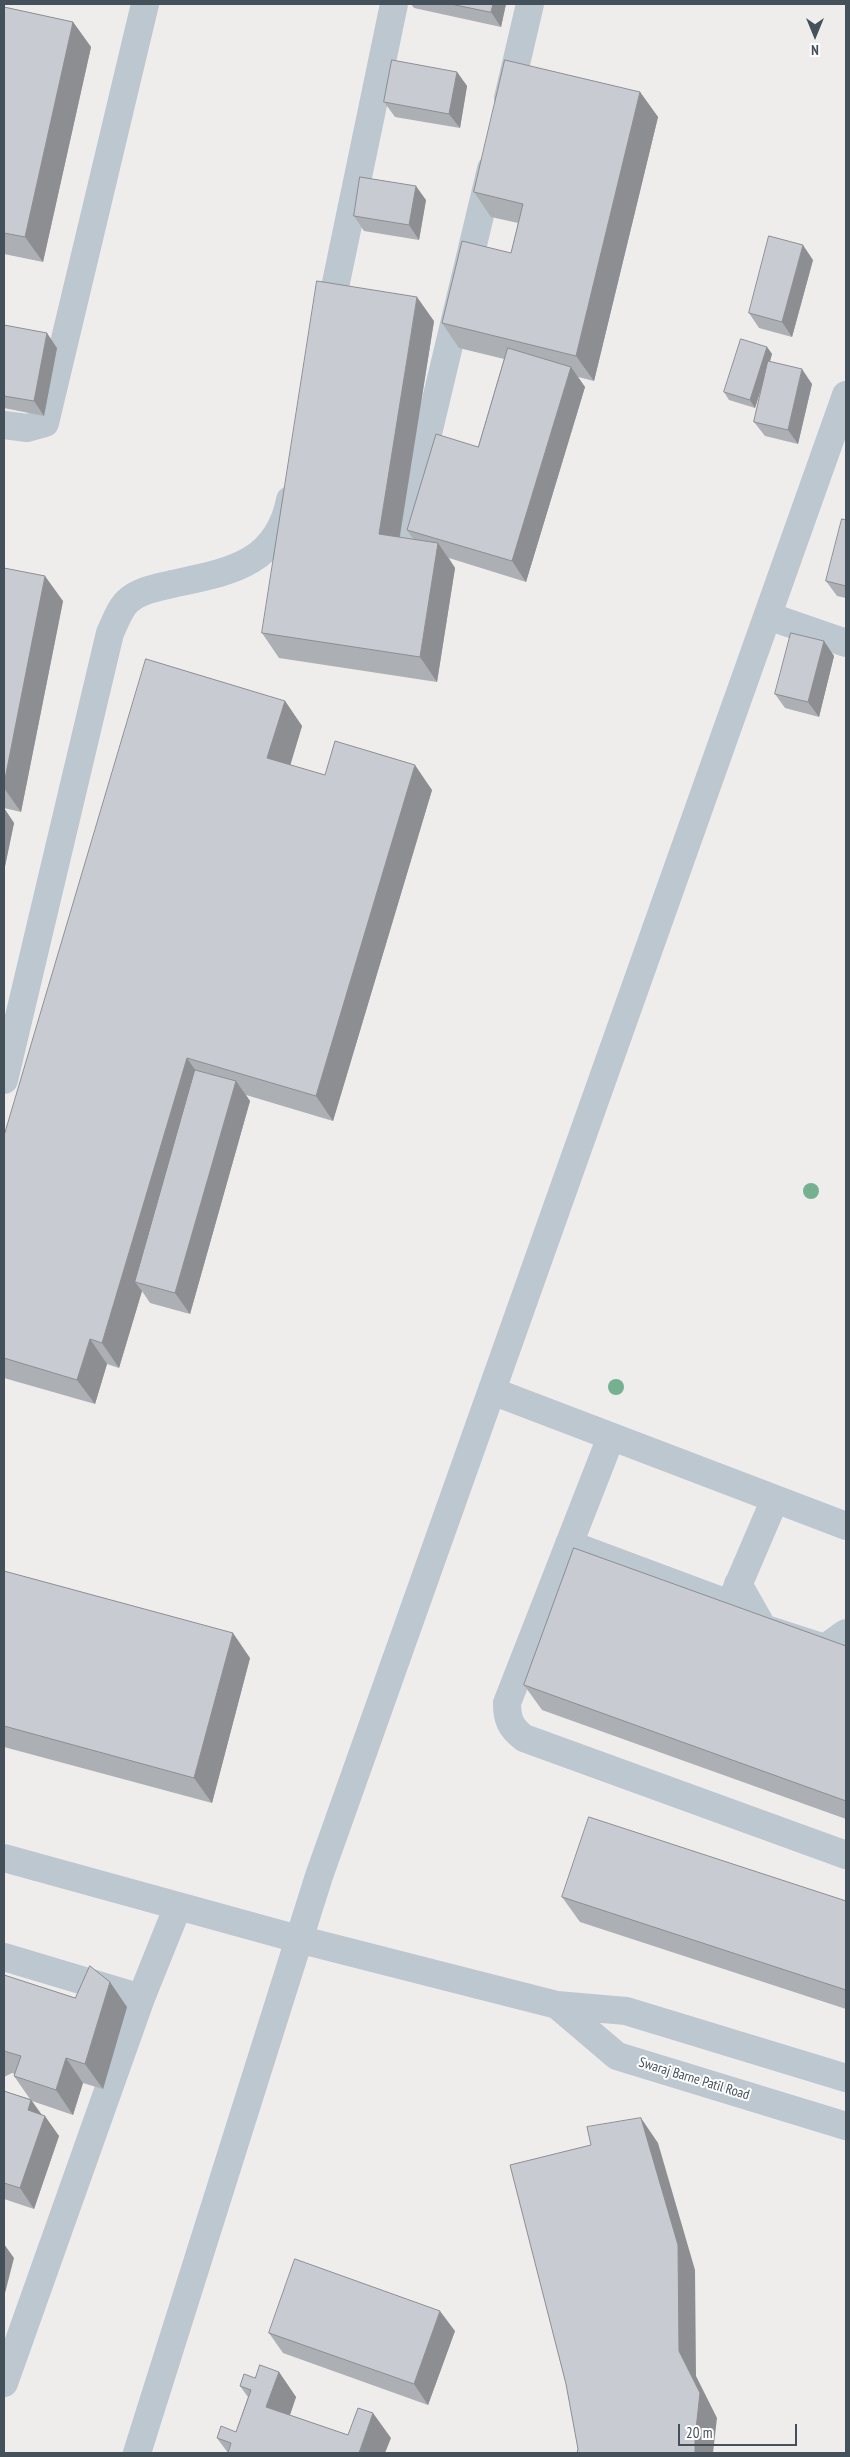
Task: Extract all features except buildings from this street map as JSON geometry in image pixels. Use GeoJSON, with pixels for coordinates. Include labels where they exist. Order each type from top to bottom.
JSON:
{"type":"FeatureCollection","features":[{"type":"Feature","properties":{"kind":"street"},"geometry":{"type":"LineString","coordinates":[[4,425],[27,428],[45,423],[145,4]]}},
{"type":"Feature","properties":{"kind":"street"},"geometry":{"type":"LineString","coordinates":[[323,343],[394,4]]}},
{"type":"Feature","properties":{"kind":"street"},"geometry":{"type":"LineString","coordinates":[[503,118],[530,4]]}},
{"type":"Feature","properties":{"kind":"street"},"geometry":{"type":"LineString","coordinates":[[405,530],[496,147]]}},
{"type":"Feature","properties":{"kind":"street"},"geometry":{"type":"LineString","coordinates":[[137,2453],[298,1939],[768,616],[845,405]]}},
{"type":"Feature","properties":{"kind":"street"},"geometry":{"type":"LineString","coordinates":[[4,1080],[110,633],[128,600],[146,590],[232,570],[256,557],[276,539],[289,508],[295,479]]}},
{"type":"Feature","properties":{"kind":"street"},"geometry":{"type":"LineString","coordinates":[[768,616],[846,644]]}},
{"type":"Feature","properties":{"kind":"street"},"geometry":{"type":"LineString","coordinates":[[492,1391],[846,1526]]}},
{"type":"Feature","properties":{"kind":"street"},"geometry":{"type":"LineString","coordinates":[[611,1437],[507,1703],[507,1718],[514,1730],[524,1738],[846,1855]]}},
{"type":"Feature","properties":{"kind":"street"},"geometry":{"type":"LineString","coordinates":[[569,1544],[730,1604],[775,1499]]}},
{"type":"Feature","properties":{"kind":"street"},"geometry":{"type":"LineString","coordinates":[[738,1584],[763,1628],[825,1648],[846,1633]]}},
{"type":"Feature","properties":{"kind":"street","name":"Swaraj Barne Patil Road"},"geometry":{"type":"LineString","coordinates":[[4,1858],[298,1939],[557,2005],[626,2011],[846,2078]]}},
{"type":"Feature","properties":{"kind":"street"},"geometry":{"type":"LineString","coordinates":[[4,2383],[142,1998],[178,1906]]}},
{"type":"Feature","properties":{"kind":"street"},"geometry":{"type":"LineString","coordinates":[[4,1957],[142,1998]]}},
{"type":"Feature","properties":{"kind":"street","name":"Swaraj Barne Patil Road"},"geometry":{"type":"LineString","coordinates":[[557,2005],[618,2056],[846,2126]]}}]}
